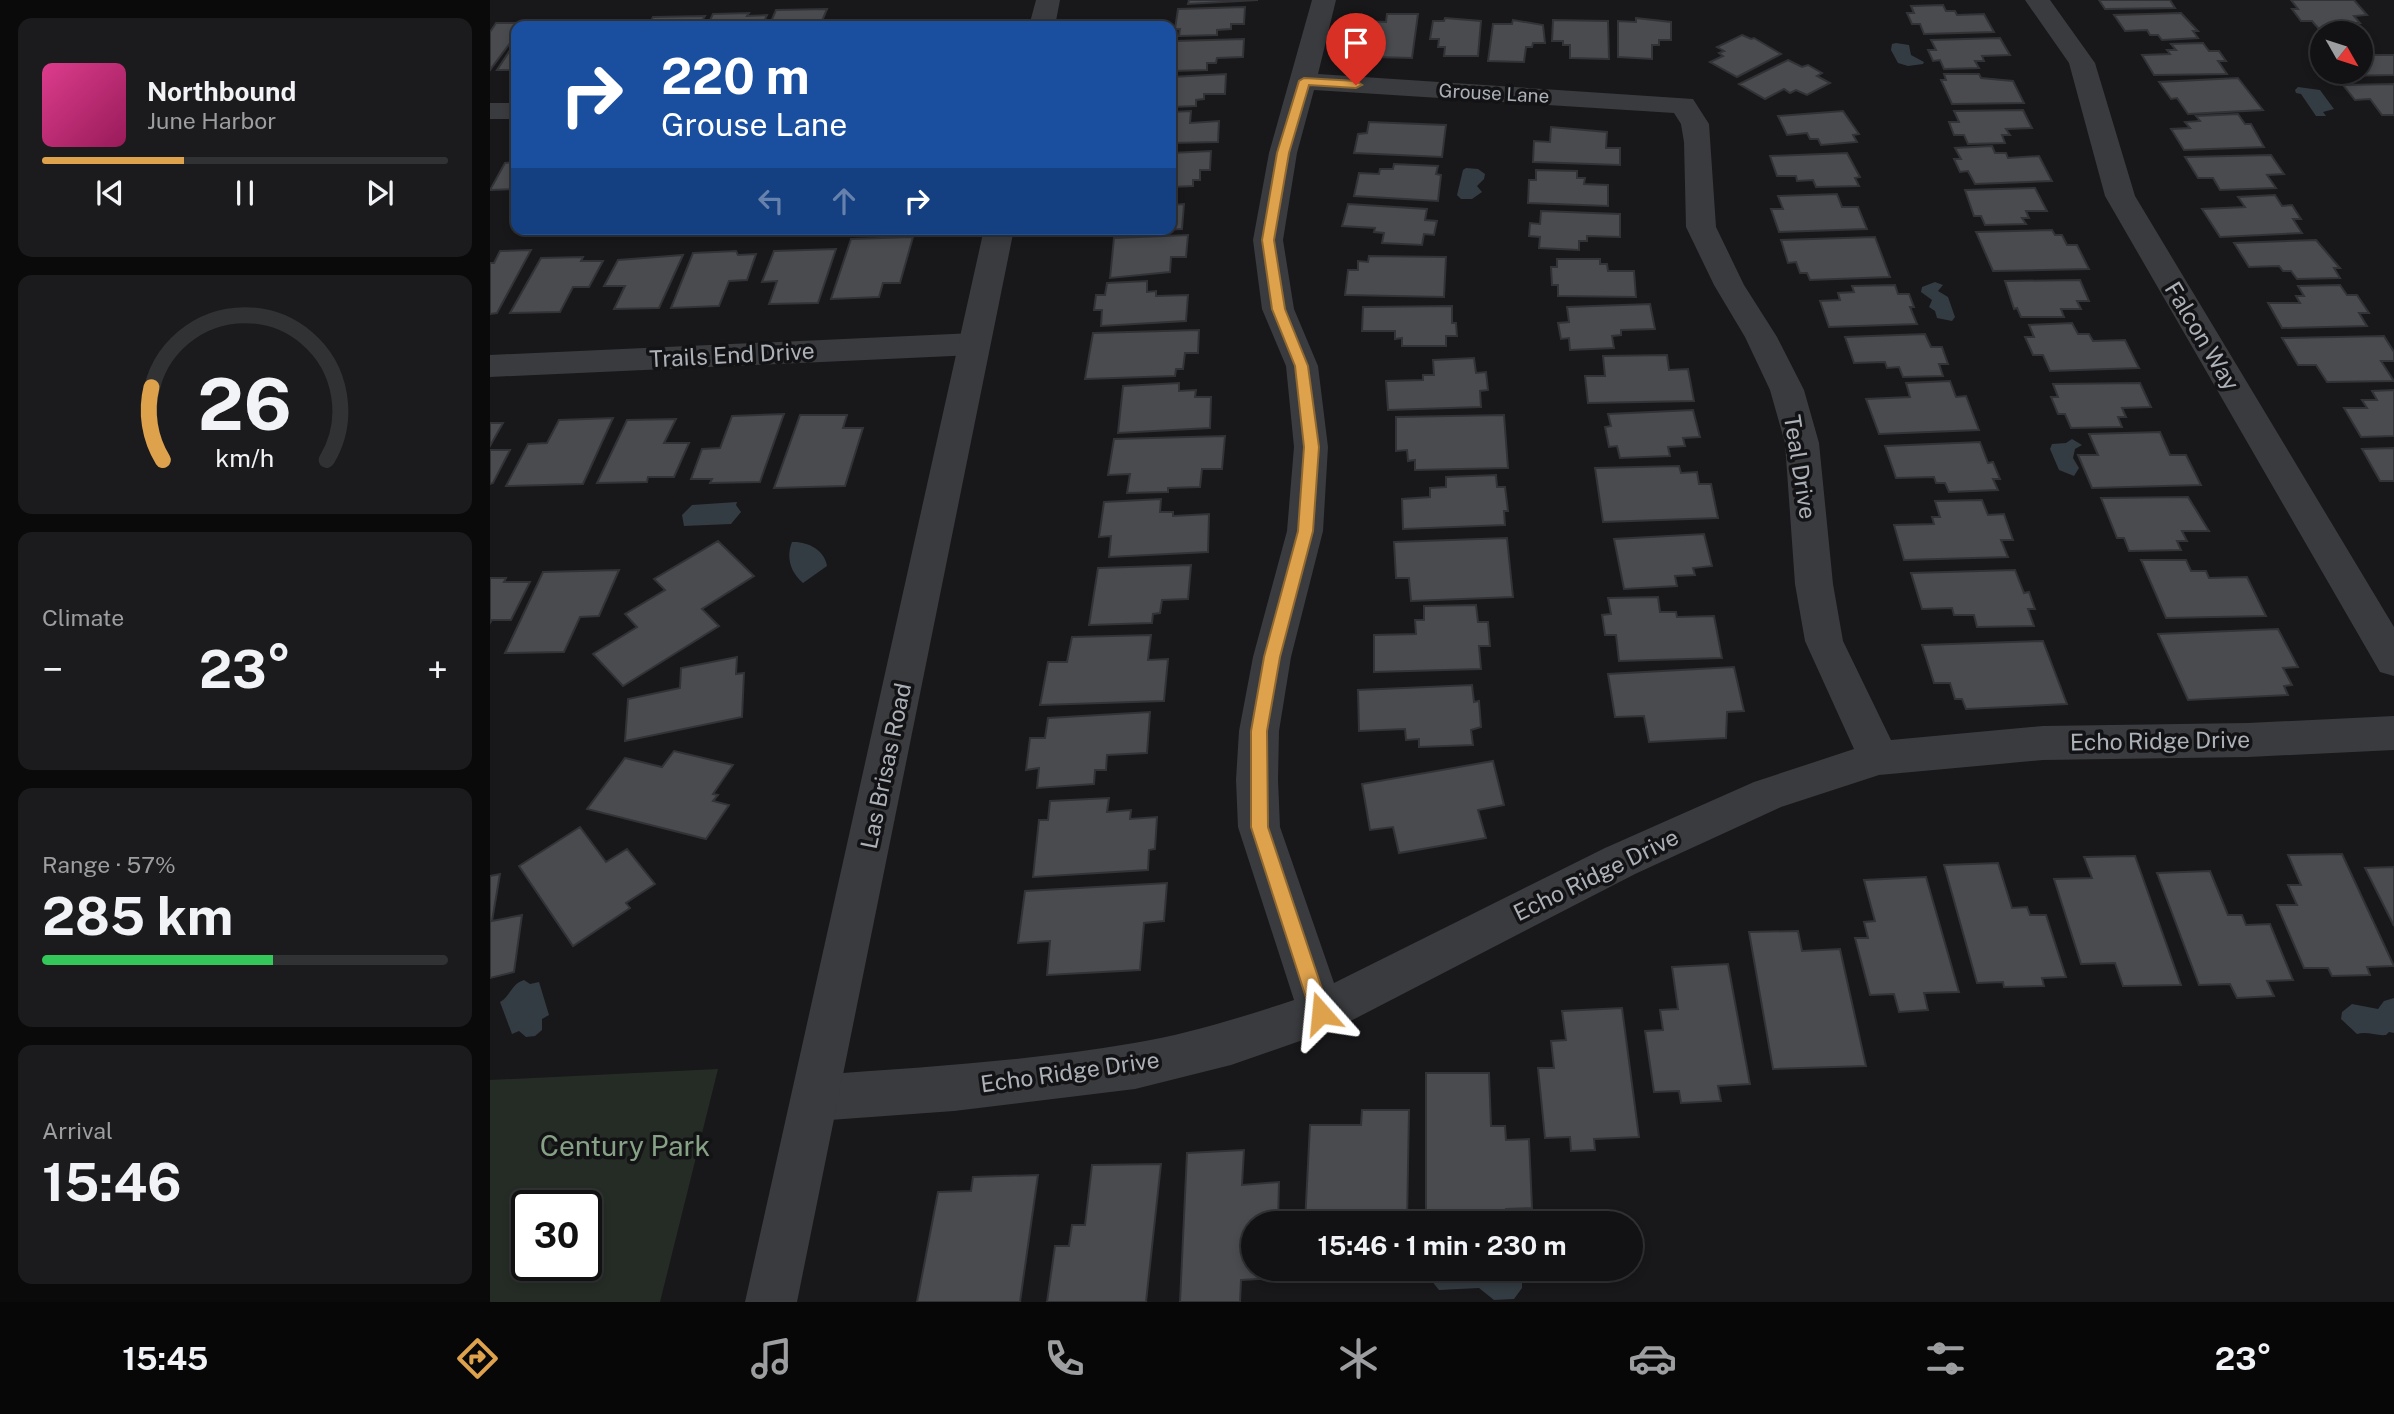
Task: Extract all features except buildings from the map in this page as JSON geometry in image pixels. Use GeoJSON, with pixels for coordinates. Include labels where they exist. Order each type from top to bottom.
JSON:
{"type":"FeatureCollection","features":[{"type":"Feature","properties":{"kind":"street"},"geometry":{"type":"LineString","coordinates":[[1043,21],[1048,0]]}},
{"type":"Feature","properties":{"kind":"street"},"geometry":{"type":"LineString","coordinates":[[1321,1013],[1259,827],[1258,780],[1259,731],[1272,657],[1305,531],[1311,447],[1301,366],[1278,309],[1268,240],[1283,153],[1324,0]]}},
{"type":"Feature","properties":{"kind":"street","name":"Falcon Way"},"geometry":{"type":"LineString","coordinates":[[2037,0],[2082,63],[2120,196],[2394,661]]}},
{"type":"Feature","properties":{"kind":"street","name":"Grouse Lane"},"geometry":{"type":"LineString","coordinates":[[1304,81],[1684,105]]}},
{"type":"Feature","properties":{"kind":"street","name":"Teal Drive"},"geometry":{"type":"LineString","coordinates":[[1684,105],[1695,124],[1698,142],[1701,227],[1729,285],[1787,390],[1801,443],[1814,584],[1824,641],[1878,758]]}},
{"type":"Feature","properties":{"kind":"street"},"geometry":{"type":"LineString","coordinates":[[490,111],[511,111]]}},
{"type":"Feature","properties":{"kind":"street","name":"Las Brisas Road"},"geometry":{"type":"LineString","coordinates":[[771,1302],[998,235]]}},
{"type":"Feature","properties":{"kind":"street","name":"Trails End Drive"},"geometry":{"type":"LineString","coordinates":[[490,366],[974,344]]}},
{"type":"Feature","properties":{"kind":"street","name":"Echo Ridge Drive"},"geometry":{"type":"LineString","coordinates":[[816,1098],[954,1088],[1135,1066],[1231,1043],[1321,1013],[1620,861],[1769,794],[1878,758],[2043,743],[2248,740],[2394,733]]}},
{"type":"Feature","properties":{"kind":"green space","name":"Century Park"},"geometry":{"type":"Polygon","coordinates":[[[718,1069],[660,1302],[490,1302],[490,1080],[718,1069]]]}},
{"type":"Feature","properties":{"kind":"shaded area"},"geometry":{"type":"Polygon","coordinates":[[[1892,44],[1909,45],[1911,55],[1924,62],[1923,64],[1908,66],[1898,63],[1891,50],[1892,44]]]}},
{"type":"Feature","properties":{"kind":"shaded area"},"geometry":{"type":"Polygon","coordinates":[[[2298,87],[2320,90],[2334,109],[2323,112],[2326,116],[2316,116],[2301,94],[2296,93],[2298,87]]]}},
{"type":"Feature","properties":{"kind":"shaded area"},"geometry":{"type":"Polygon","coordinates":[[[1478,169],[1485,174],[1477,186],[1482,192],[1472,199],[1461,199],[1457,195],[1463,170],[1478,169]]]}},
{"type":"Feature","properties":{"kind":"shaded area"},"geometry":{"type":"Polygon","coordinates":[[[1935,282],[1943,285],[1938,291],[1948,297],[1955,317],[1952,321],[1937,318],[1935,311],[1929,307],[1932,300],[1921,292],[1922,287],[1935,282]]]}},
{"type":"Feature","properties":{"kind":"shaded area"},"geometry":{"type":"Polygon","coordinates":[[[2072,439],[2082,445],[2075,449],[2073,458],[2079,468],[2074,476],[2059,470],[2050,449],[2052,444],[2066,443],[2072,439]]]}},
{"type":"Feature","properties":{"kind":"shaded area"},"geometry":{"type":"Polygon","coordinates":[[[737,502],[741,512],[731,524],[684,526],[682,515],[692,505],[737,502]]]}},
{"type":"Feature","properties":{"kind":"shaded area"},"geometry":{"type":"Polygon","coordinates":[[[792,542],[804,543],[814,548],[826,560],[827,566],[803,583],[790,564],[792,542]]]}},
{"type":"Feature","properties":{"kind":"shaded area"},"geometry":{"type":"Polygon","coordinates":[[[524,980],[530,984],[539,982],[549,1015],[542,1019],[542,1030],[535,1036],[526,1037],[519,1031],[512,1034],[500,1002],[516,984],[524,980]]]}},
{"type":"Feature","properties":{"kind":"shaded area"},"geometry":{"type":"Polygon","coordinates":[[[2394,998],[2394,1033],[2357,1034],[2341,1019],[2342,1012],[2352,1004],[2378,1009],[2384,1001],[2394,998]]]}},
{"type":"Feature","properties":{"kind":"shaded area"},"geometry":{"type":"Polygon","coordinates":[[[1432,1281],[1522,1281],[1522,1288],[1514,1299],[1494,1300],[1479,1288],[1439,1290],[1432,1281]]]}},
{"type":"Feature","properties":{"kind":"route"},"geometry":{"type":"LineString","coordinates":[[1321,1013],[1259,827],[1259,731],[1272,657],[1305,531],[1311,447],[1301,366],[1278,309],[1268,240],[1283,153],[1304,81],[1356,85]]}}]}
